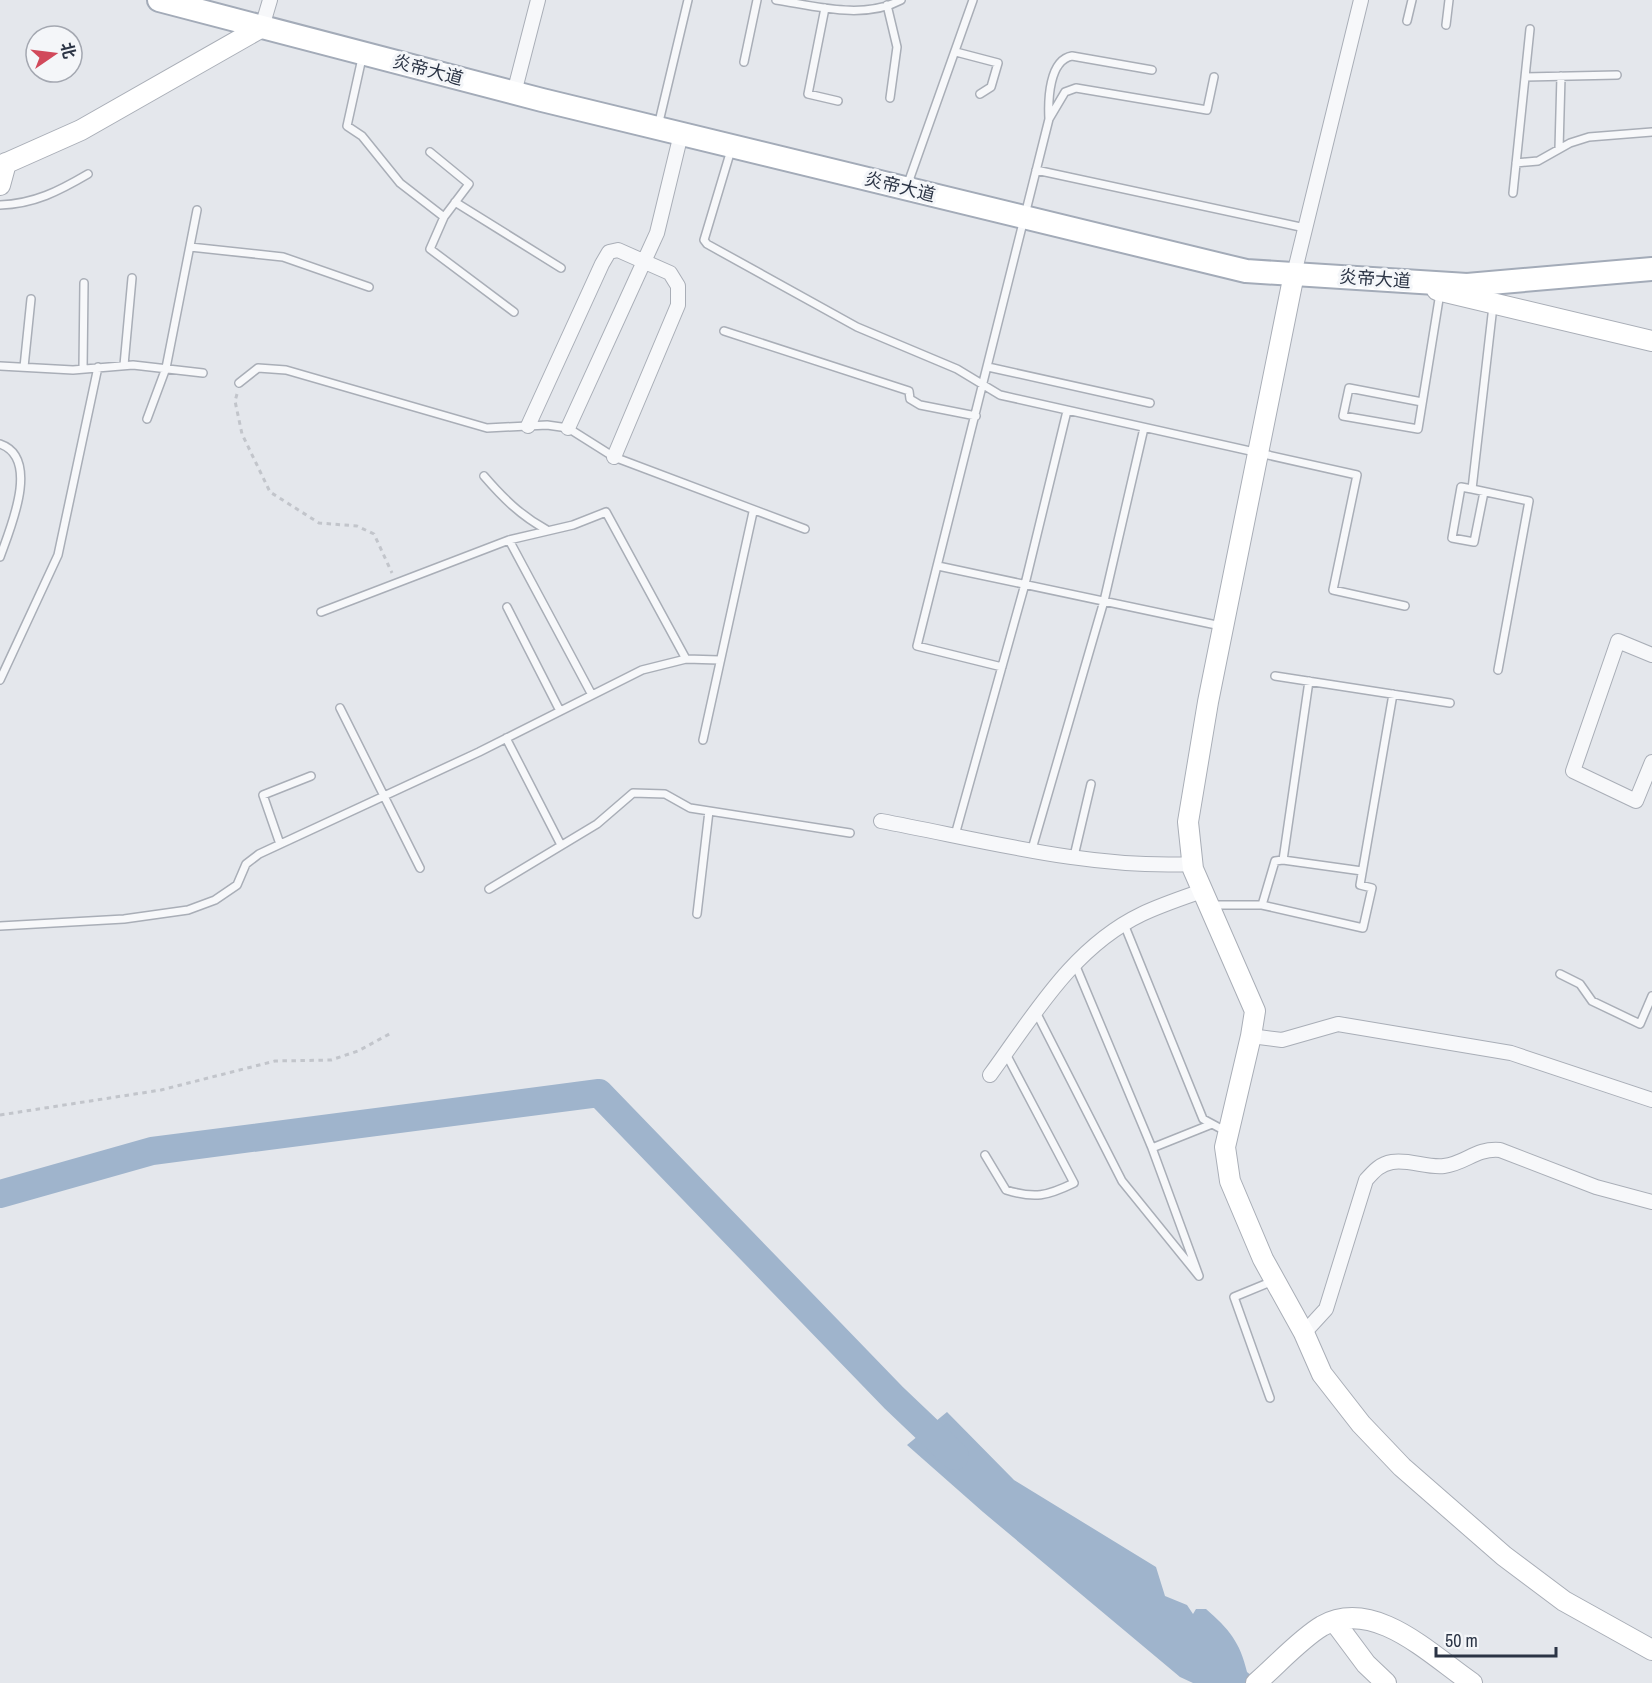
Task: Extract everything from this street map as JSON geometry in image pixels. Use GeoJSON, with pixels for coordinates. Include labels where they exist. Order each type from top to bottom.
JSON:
{"type":"FeatureCollection","features":[{"type":"Feature","properties":{"kind":"main road","name":"炎帝大道"},"geometry":{"type":"LineString","coordinates":[[159,0],[514,93],[1246,272],[1467,285],[1652,269]]}},
{"type":"Feature","properties":{"kind":"main road"},"geometry":{"type":"LineString","coordinates":[[0,185],[3,164],[81,130],[262,27]]}},
{"type":"Feature","properties":{"kind":"main road"},"geometry":{"type":"LineString","coordinates":[[1294,274],[1223,627],[1188,822],[1192,864],[1254,1011],[1251,1036],[1220,1129],[1230,1181],[1275,1281],[1304,1333],[1322,1374],[1361,1424],[1402,1467],[1504,1556],[1564,1601],[1652,1650]]}},
{"type":"Feature","properties":{"kind":"main road"},"geometry":{"type":"LineString","coordinates":[[1400,281],[1652,341]]}},
{"type":"Feature","properties":{"kind":"main road"},"geometry":{"type":"LineString","coordinates":[[1256,1683],[1322,1626],[1347,1616],[1370,1619],[1400,1633],[1472,1683]]}},
{"type":"Feature","properties":{"kind":"main road"},"geometry":{"type":"LineString","coordinates":[[1334,1622],[1366,1664],[1386,1683]]}},
{"type":"Feature","properties":{"kind":"street"},"geometry":{"type":"LineString","coordinates":[[262,27],[270,0]]}},
{"type":"Feature","properties":{"kind":"street"},"geometry":{"type":"LineString","coordinates":[[514,93],[538,0]]}},
{"type":"Feature","properties":{"kind":"street"},"geometry":{"type":"LineString","coordinates":[[1294,274],[1361,0]]}},
{"type":"Feature","properties":{"kind":"street"},"geometry":{"type":"LineString","coordinates":[[568,428],[657,233],[681,134]]}},
{"type":"Feature","properties":{"kind":"street"},"geometry":{"type":"LineString","coordinates":[[528,426],[609,252],[618,250],[670,273],[678,286],[678,304],[614,456]]}},
{"type":"Feature","properties":{"kind":"street"},"geometry":{"type":"LineString","coordinates":[[1652,654],[1618,642],[1573,771],[1636,801],[1652,762]]}},
{"type":"Feature","properties":{"kind":"street"},"geometry":{"type":"LineString","coordinates":[[882,821],[1074,856],[1155,866],[1192,864]]}},
{"type":"Feature","properties":{"kind":"street"},"geometry":{"type":"LineString","coordinates":[[990,1075],[1074,962],[1124,924],[1142,914],[1205,898]]}},
{"type":"Feature","properties":{"kind":"street"},"geometry":{"type":"LineString","coordinates":[[1251,1036],[1282,1040],[1338,1024],[1510,1053],[1652,1100]]}},
{"type":"Feature","properties":{"kind":"street"},"geometry":{"type":"LineString","coordinates":[[1304,1333],[1326,1309],[1366,1180],[1376,1168],[1394,1162],[1441,1167],[1463,1162],[1474,1152],[1486,1149],[1500,1150],[1596,1187],[1652,1202]]}},
{"type":"Feature","properties":{"kind":"lane"},"geometry":{"type":"LineString","coordinates":[[657,128],[688,0]]}},
{"type":"Feature","properties":{"kind":"lane"},"geometry":{"type":"LineString","coordinates":[[744,62],[757,0]]}},
{"type":"Feature","properties":{"kind":"lane"},"geometry":{"type":"LineString","coordinates":[[776,0],[825,8],[868,10],[901,0]]}},
{"type":"Feature","properties":{"kind":"lane"},"geometry":{"type":"LineString","coordinates":[[906,189],[973,0]]}},
{"type":"Feature","properties":{"kind":"lane"},"geometry":{"type":"LineString","coordinates":[[1407,21],[1412,0]]}},
{"type":"Feature","properties":{"kind":"lane"},"geometry":{"type":"LineString","coordinates":[[1446,25],[1449,0]]}},
{"type":"Feature","properties":{"kind":"lane"},"geometry":{"type":"LineString","coordinates":[[887,5],[897,47],[890,98]]}},
{"type":"Feature","properties":{"kind":"lane"},"geometry":{"type":"LineString","coordinates":[[825,8],[808,94],[838,101]]}},
{"type":"Feature","properties":{"kind":"lane"},"geometry":{"type":"LineString","coordinates":[[1513,193],[1530,29]]}},
{"type":"Feature","properties":{"kind":"lane"},"geometry":{"type":"LineString","coordinates":[[956,52],[998,63],[991,87],[980,94]]}},
{"type":"Feature","properties":{"kind":"lane"},"geometry":{"type":"LineString","coordinates":[[363,53],[347,126],[362,136],[400,183],[444,217]]}},
{"type":"Feature","properties":{"kind":"lane"},"geometry":{"type":"LineString","coordinates":[[1002,667],[917,646],[1049,119],[1051,88],[1057,65],[1064,57],[1072,56],[1152,70]]}},
{"type":"Feature","properties":{"kind":"lane"},"geometry":{"type":"LineString","coordinates":[[1525,77],[1617,75]]}},
{"type":"Feature","properties":{"kind":"lane"},"geometry":{"type":"LineString","coordinates":[[1559,149],[1561,76]]}},
{"type":"Feature","properties":{"kind":"lane"},"geometry":{"type":"LineString","coordinates":[[1049,119],[1065,92],[1076,88],[1207,110],[1214,77]]}},
{"type":"Feature","properties":{"kind":"lane"},"geometry":{"type":"LineString","coordinates":[[1516,163],[1538,161],[1559,149],[1589,137],[1652,132]]}},
{"type":"Feature","properties":{"kind":"lane"},"geometry":{"type":"LineString","coordinates":[[732,146],[704,240],[707,244],[857,327],[957,369],[1000,395],[1357,475],[1333,590],[1405,606]]}},
{"type":"Feature","properties":{"kind":"lane"},"geometry":{"type":"LineString","coordinates":[[430,152],[469,184],[444,217],[430,249],[514,312]]}},
{"type":"Feature","properties":{"kind":"lane"},"geometry":{"type":"LineString","coordinates":[[1036,170],[1305,228]]}},
{"type":"Feature","properties":{"kind":"lane"},"geometry":{"type":"LineString","coordinates":[[0,205],[18,204],[52,195],[88,174]]}},
{"type":"Feature","properties":{"kind":"lane"},"geometry":{"type":"LineString","coordinates":[[456,202],[561,268]]}},
{"type":"Feature","properties":{"kind":"lane"},"geometry":{"type":"LineString","coordinates":[[147,419],[166,368],[197,210]]}},
{"type":"Feature","properties":{"kind":"lane"},"geometry":{"type":"LineString","coordinates":[[190,247],[283,257],[369,287]]}},
{"type":"Feature","properties":{"kind":"lane"},"geometry":{"type":"LineString","coordinates":[[124,365],[132,279]]}},
{"type":"Feature","properties":{"kind":"lane"},"geometry":{"type":"LineString","coordinates":[[83,369],[84,283]]}},
{"type":"Feature","properties":{"kind":"lane"},"geometry":{"type":"LineString","coordinates":[[1422,402],[1349,388],[1343,416],[1418,429],[1441,291]]}},
{"type":"Feature","properties":{"kind":"lane"},"geometry":{"type":"LineString","coordinates":[[24,367],[31,299]]}},
{"type":"Feature","properties":{"kind":"lane"},"geometry":{"type":"LineString","coordinates":[[1472,489],[1494,303]]}},
{"type":"Feature","properties":{"kind":"lane"},"geometry":{"type":"LineString","coordinates":[[724,331],[909,391],[910,399],[920,405],[976,416]]}},
{"type":"Feature","properties":{"kind":"lane"},"geometry":{"type":"LineString","coordinates":[[0,366],[83,369],[124,365],[203,373]]}},
{"type":"Feature","properties":{"kind":"lane"},"geometry":{"type":"LineString","coordinates":[[0,681],[58,555],[98,367]]}},
{"type":"Feature","properties":{"kind":"lane"},"geometry":{"type":"LineString","coordinates":[[988,367],[1150,403]]}},
{"type":"Feature","properties":{"kind":"lane"},"geometry":{"type":"LineString","coordinates":[[239,383],[258,368],[286,370],[487,428],[528,426],[568,428],[614,456],[753,512],[805,529]]}},
{"type":"Feature","properties":{"kind":"lane"},"geometry":{"type":"LineString","coordinates":[[955,835],[1025,584],[1067,411]]}},
{"type":"Feature","properties":{"kind":"lane"},"geometry":{"type":"LineString","coordinates":[[1032,849],[1104,601],[1144,428]]}},
{"type":"Feature","properties":{"kind":"lane"},"geometry":{"type":"LineString","coordinates":[[0,444],[9,447],[17,456],[21,477],[18,506],[0,557]]}},
{"type":"Feature","properties":{"kind":"lane"},"geometry":{"type":"LineString","coordinates":[[483,476],[505,501],[527,519],[547,530]]}},
{"type":"Feature","properties":{"kind":"lane"},"geometry":{"type":"LineString","coordinates":[[1484,492],[1474,542],[1452,538],[1461,487],[1529,501],[1498,670]]}},
{"type":"Feature","properties":{"kind":"lane"},"geometry":{"type":"LineString","coordinates":[[321,612],[509,540],[573,525],[606,512],[686,660]]}},
{"type":"Feature","properties":{"kind":"lane"},"geometry":{"type":"LineString","coordinates":[[703,740],[753,512]]}},
{"type":"Feature","properties":{"kind":"lane"},"geometry":{"type":"LineString","coordinates":[[509,540],[592,695]]}},
{"type":"Feature","properties":{"kind":"lane"},"geometry":{"type":"LineString","coordinates":[[938,566],[1223,627]]}},
{"type":"Feature","properties":{"kind":"lane"},"geometry":{"type":"LineString","coordinates":[[507,607],[560,711]]}},
{"type":"Feature","properties":{"kind":"lane"},"geometry":{"type":"LineString","coordinates":[[0,926],[124,919],[188,910],[215,900],[237,885],[246,864],[280,844],[506,738],[642,670],[686,660],[719,660]]}},
{"type":"Feature","properties":{"kind":"lane"},"geometry":{"type":"LineString","coordinates":[[1275,676],[1450,703]]}},
{"type":"Feature","properties":{"kind":"lane"},"geometry":{"type":"LineString","coordinates":[[1283,860],[1309,681]]}},
{"type":"Feature","properties":{"kind":"lane"},"geometry":{"type":"LineString","coordinates":[[1205,898],[1262,905],[1364,928],[1372,888],[1360,885],[1393,694]]}},
{"type":"Feature","properties":{"kind":"lane"},"geometry":{"type":"LineString","coordinates":[[340,708],[420,868]]}},
{"type":"Feature","properties":{"kind":"lane"},"geometry":{"type":"LineString","coordinates":[[506,738],[561,845]]}},
{"type":"Feature","properties":{"kind":"lane"},"geometry":{"type":"LineString","coordinates":[[280,844],[263,795],[311,776]]}},
{"type":"Feature","properties":{"kind":"lane"},"geometry":{"type":"LineString","coordinates":[[1074,856],[1091,784]]}},
{"type":"Feature","properties":{"kind":"lane"},"geometry":{"type":"LineString","coordinates":[[489,889],[597,824],[633,793],[665,794],[690,808],[850,832]]}},
{"type":"Feature","properties":{"kind":"lane"},"geometry":{"type":"LineString","coordinates":[[697,914],[708,811]]}},
{"type":"Feature","properties":{"kind":"lane"},"geometry":{"type":"LineString","coordinates":[[1262,905],[1275,861],[1283,860],[1362,871]]}},
{"type":"Feature","properties":{"kind":"lane"},"geometry":{"type":"LineString","coordinates":[[1124,924],[1203,1119],[1220,1129]]}},
{"type":"Feature","properties":{"kind":"lane"},"geometry":{"type":"LineString","coordinates":[[1036,1012],[1122,1181],[1199,1276],[1152,1148],[1074,962]]}},
{"type":"Feature","properties":{"kind":"lane"},"geometry":{"type":"LineString","coordinates":[[1560,974],[1580,984],[1592,1001],[1640,1024],[1652,996]]}},
{"type":"Feature","properties":{"kind":"lane"},"geometry":{"type":"LineString","coordinates":[[985,1155],[1006,1190],[1026,1196],[1048,1195],[1074,1183],[1006,1054]]}},
{"type":"Feature","properties":{"kind":"lane"},"geometry":{"type":"LineString","coordinates":[[1152,1148],[1220,1129]]}},
{"type":"Feature","properties":{"kind":"lane"},"geometry":{"type":"LineString","coordinates":[[1270,1398],[1234,1297],[1275,1281]]}},
{"type":"Feature","properties":{"kind":"path"},"geometry":{"type":"LineString","coordinates":[[239,383],[235,401],[242,434],[270,492],[319,524],[357,526],[374,534],[397,583]]}},
{"type":"Feature","properties":{"kind":"path"},"geometry":{"type":"LineString","coordinates":[[0,1115],[161,1090],[275,1061],[331,1060],[358,1051],[393,1032]]}},
{"type":"Feature","properties":{"kind":"water"},"geometry":{"type":"Polygon","coordinates":[[[947,1412],[1014,1480],[1156,1567],[1165,1596],[1187,1605],[1193,1614],[1196,1609],[1206,1609],[1221,1623],[1237,1644],[1247,1672],[1261,1683],[1193,1683],[1180,1677],[983,1512],[907,1445],[947,1412]]]}},
{"type":"Feature","properties":{"kind":"waterway"},"geometry":{"type":"LineString","coordinates":[[0,1194],[152,1151],[599,1093],[894,1398],[955,1456]]}}]}
